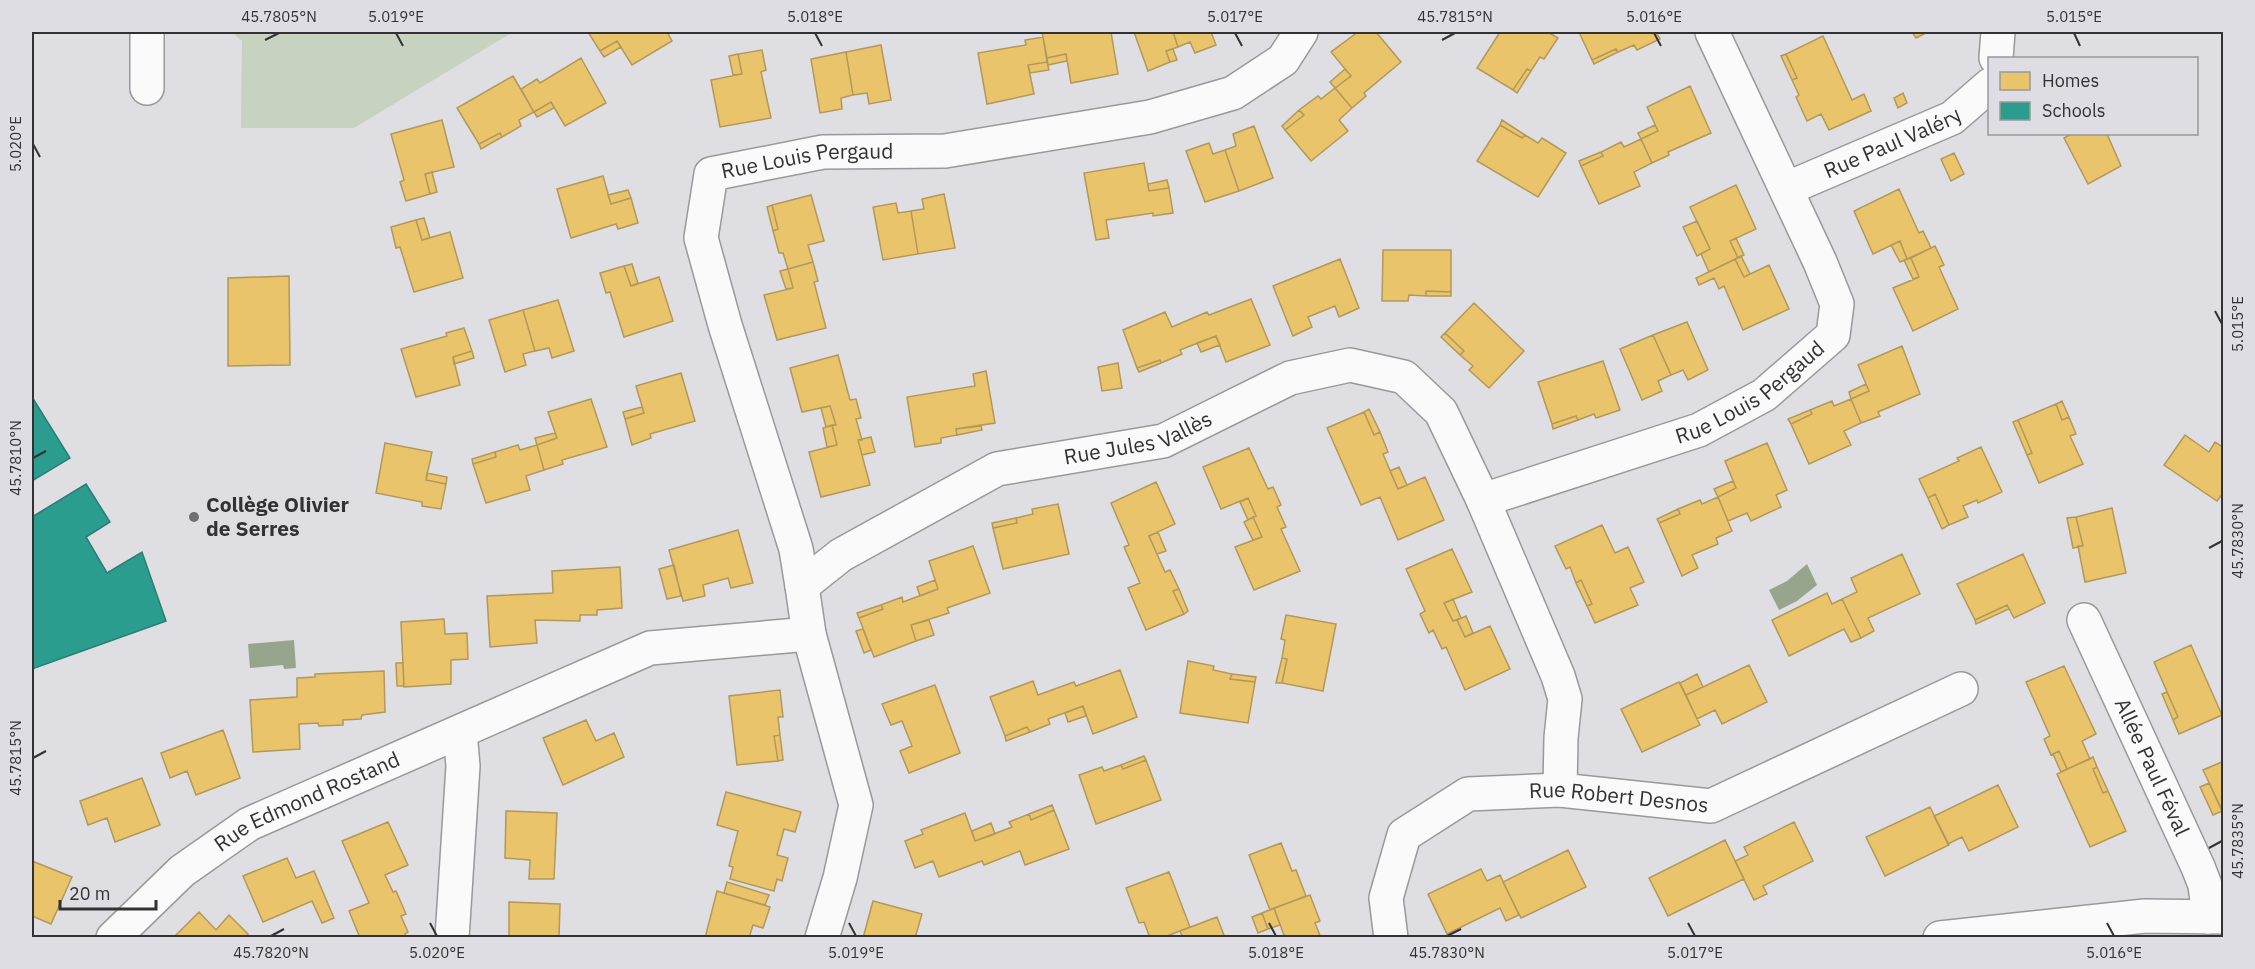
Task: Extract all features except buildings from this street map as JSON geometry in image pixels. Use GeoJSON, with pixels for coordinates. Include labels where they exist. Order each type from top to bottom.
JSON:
{"type":"FeatureCollection","features":[{"type":"Feature","properties":{"kind":"street"},"geometry":{"type":"LineString","coordinates":[[147,32],[147,88]]}},
{"type":"Feature","properties":{"kind":"street","name":"Rue Louis Pergaud"},"geometry":{"type":"LineString","coordinates":[[802,586],[796,549],[725,325],[701,237],[711,174],[823,152],[945,152],[1150,117],[1233,93],[1283,60],[1301,32]]}},
{"type":"Feature","properties":{"kind":"street","name":"Rue Louis Pergaud"},"geometry":{"type":"LineString","coordinates":[[1483,500],[1699,430],[1764,395],[1833,335],[1837,304],[1820,262],[1712,32]]}},
{"type":"Feature","properties":{"kind":"street"},"geometry":{"type":"LineString","coordinates":[[1995,57],[1998,32]]}},
{"type":"Feature","properties":{"kind":"street","name":"Rue Paul Valéry"},"geometry":{"type":"LineString","coordinates":[[1786,189],[1952,118],[1988,86]]}},
{"type":"Feature","properties":{"kind":"street","name":"Rue Jules Vallès"},"geometry":{"type":"LineString","coordinates":[[802,586],[841,555],[997,469],[1163,441],[1290,378],[1350,365],[1404,377],[1441,412],[1483,500],[1558,676],[1565,699],[1561,738],[1560,790]]}},
{"type":"Feature","properties":{"kind":"street"},"geometry":{"type":"LineString","coordinates":[[802,586],[809,634],[856,805],[840,878],[822,938]]}},
{"type":"Feature","properties":{"kind":"street","name":"Allée Paul Féval"},"geometry":{"type":"LineString","coordinates":[[2084,620],[2198,867],[2216,917]]}},
{"type":"Feature","properties":{"kind":"street","name":"Rue Edmond Rostand"},"geometry":{"type":"LineString","coordinates":[[113,938],[182,871],[249,824],[650,648],[809,634]]}},
{"type":"Feature","properties":{"kind":"street","name":"Rue Robert Desnos"},"geometry":{"type":"LineString","coordinates":[[1390,938],[1386,898],[1404,835],[1468,794],[1560,790],[1711,806],[1960,689]]}},
{"type":"Feature","properties":{"kind":"street"},"geometry":{"type":"LineString","coordinates":[[452,938],[463,766],[460,732]]}},
{"type":"Feature","properties":{"kind":"street"},"geometry":{"type":"LineString","coordinates":[[1940,938],[2145,916],[2216,917]]}},
{"type":"Feature","properties":{"kind":"shaded area"},"geometry":{"type":"Polygon","coordinates":[[[232,32],[513,32],[354,128],[241,128],[242,41],[232,32]]]}},
{"type":"Feature","properties":{"kind":"shaded area"},"geometry":{"type":"Polygon","coordinates":[[[1807,564],[1817,585],[1797,601],[1779,610],[1769,590],[1787,581],[1807,564]]]}},
{"type":"Feature","properties":{"kind":"shaded area"},"geometry":{"type":"Polygon","coordinates":[[[294,640],[296,668],[284,669],[283,665],[250,668],[248,644],[294,640]]]}},
{"type":"Feature","properties":{"kind":"place","name":"Collège Olivier de Serres"},"geometry":{"type":"Point","coordinates":[194,517]}}]}
